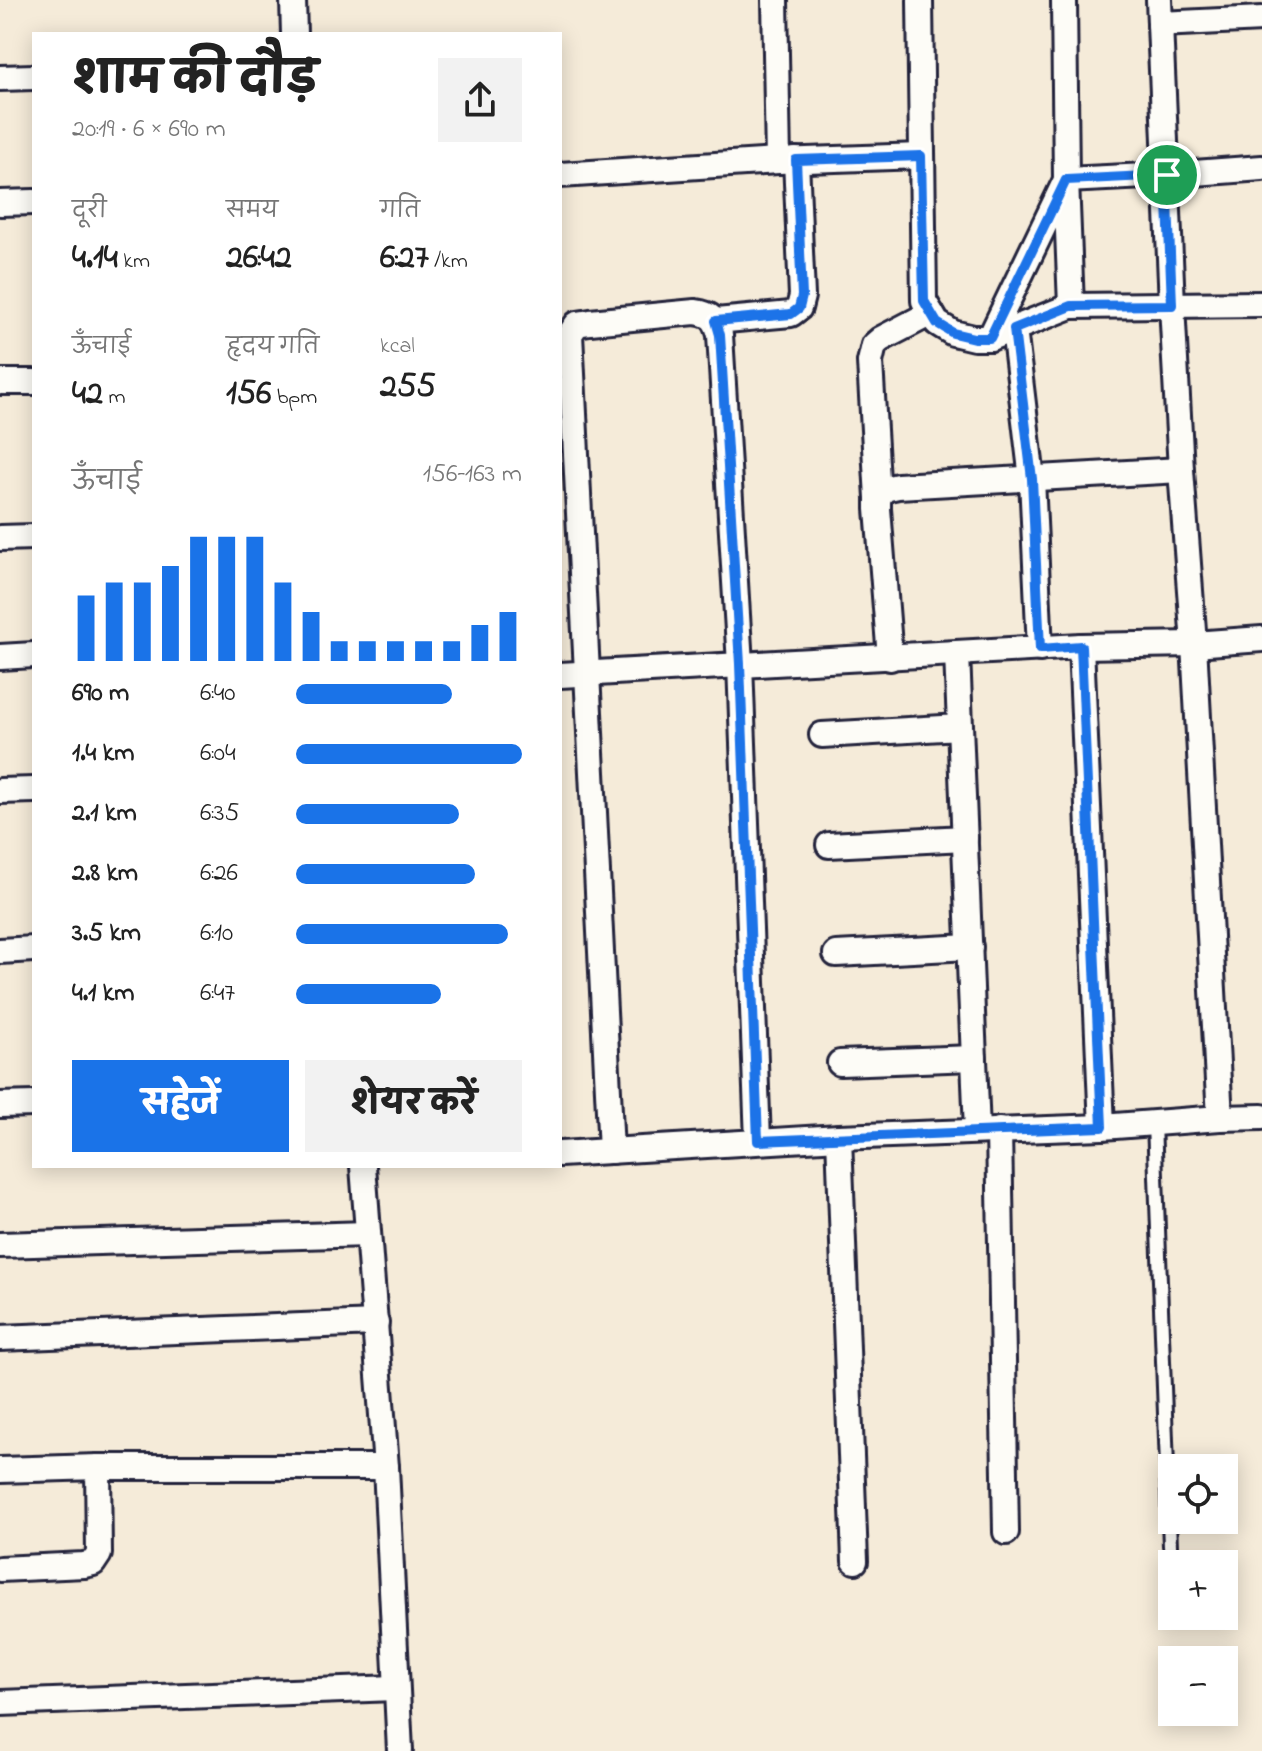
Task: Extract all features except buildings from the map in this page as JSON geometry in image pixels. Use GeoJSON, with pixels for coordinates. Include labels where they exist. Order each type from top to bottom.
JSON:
{"type":"FeatureCollection","features":[{"type":"Feature","properties":{"kind":"street"},"geometry":{"type":"LineString","coordinates":[[293,0],[294,32]]}},
{"type":"Feature","properties":{"kind":"street"},"geometry":{"type":"LineString","coordinates":[[716,321],[791,314],[799,308],[802,296],[787,161],[775,0]]}},
{"type":"Feature","properties":{"kind":"street"},"geometry":{"type":"LineString","coordinates":[[920,0],[924,301],[937,323],[953,333],[990,338],[1071,306],[1262,304]]}},
{"type":"Feature","properties":{"kind":"street"},"geometry":{"type":"LineString","coordinates":[[1064,0],[1071,306]]}},
{"type":"Feature","properties":{"kind":"street"},"geometry":{"type":"LineString","coordinates":[[1220,1118],[1172,305],[1160,12],[1262,19]]}},
{"type":"Feature","properties":{"kind":"street"},"geometry":{"type":"LineString","coordinates":[[0,78],[32,77]]}},
{"type":"Feature","properties":{"kind":"street"},"geometry":{"type":"LineString","coordinates":[[562,175],[921,156]]}},
{"type":"Feature","properties":{"kind":"street"},"geometry":{"type":"LineString","coordinates":[[1066,180],[1262,168]]}},
{"type":"Feature","properties":{"kind":"street"},"geometry":{"type":"LineString","coordinates":[[990,338],[1066,180]]}},
{"type":"Feature","properties":{"kind":"street"},"geometry":{"type":"LineString","coordinates":[[0,203],[32,202]]}},
{"type":"Feature","properties":{"kind":"street"},"geometry":{"type":"LineString","coordinates":[[611,1151],[570,334],[577,324],[695,312],[708,314],[716,321],[720,335],[740,664],[758,1141]]}},
{"type":"Feature","properties":{"kind":"street"},"geometry":{"type":"LineString","coordinates":[[890,658],[870,362],[874,345],[881,339],[931,313]]}},
{"type":"Feature","properties":{"kind":"street"},"geometry":{"type":"LineString","coordinates":[[1014,329],[1032,479],[1040,649]]}},
{"type":"Feature","properties":{"kind":"street"},"geometry":{"type":"LineString","coordinates":[[0,382],[32,382]]}},
{"type":"Feature","properties":{"kind":"street"},"geometry":{"type":"LineString","coordinates":[[878,498],[884,489],[898,486],[1181,470]]}},
{"type":"Feature","properties":{"kind":"street"},"geometry":{"type":"LineString","coordinates":[[0,538],[32,537]]}},
{"type":"Feature","properties":{"kind":"street"},"geometry":{"type":"LineString","coordinates":[[562,675],[1262,639]]}},
{"type":"Feature","properties":{"kind":"street"},"geometry":{"type":"LineString","coordinates":[[1081,646],[1102,1127]]}},
{"type":"Feature","properties":{"kind":"street"},"geometry":{"type":"LineString","coordinates":[[957,654],[974,1058],[988,1131],[1006,1532]]}},
{"type":"Feature","properties":{"kind":"street"},"geometry":{"type":"LineString","coordinates":[[0,657],[32,655]]}},
{"type":"Feature","properties":{"kind":"street"},"geometry":{"type":"LineString","coordinates":[[822,735],[960,727]]}},
{"type":"Feature","properties":{"kind":"street"},"geometry":{"type":"LineString","coordinates":[[0,791],[32,790]]}},
{"type":"Feature","properties":{"kind":"street"},"geometry":{"type":"LineString","coordinates":[[829,845],[965,838]]}},
{"type":"Feature","properties":{"kind":"street"},"geometry":{"type":"LineString","coordinates":[[836,954],[970,947]]}},
{"type":"Feature","properties":{"kind":"street"},"geometry":{"type":"LineString","coordinates":[[0,951],[32,949]]}},
{"type":"Feature","properties":{"kind":"street"},"geometry":{"type":"LineString","coordinates":[[840,1063],[974,1058]]}},
{"type":"Feature","properties":{"kind":"street"},"geometry":{"type":"LineString","coordinates":[[0,1105],[32,1104]]}},
{"type":"Feature","properties":{"kind":"street"},"geometry":{"type":"LineString","coordinates":[[562,1154],[758,1141],[1262,1117]]}},
{"type":"Feature","properties":{"kind":"street"},"geometry":{"type":"LineString","coordinates":[[839,1137],[855,1561]]}},
{"type":"Feature","properties":{"kind":"street"},"geometry":{"type":"LineString","coordinates":[[363,1168],[386,1467],[400,1751]]}},
{"type":"Feature","properties":{"kind":"street"},"geometry":{"type":"LineString","coordinates":[[0,1245],[368,1234]]}},
{"type":"Feature","properties":{"kind":"street"},"geometry":{"type":"LineString","coordinates":[[0,1338],[376,1323]]}},
{"type":"Feature","properties":{"kind":"street"},"geometry":{"type":"LineString","coordinates":[[0,1569],[93,1563],[99,1554],[98,1467]]}},
{"type":"Feature","properties":{"kind":"street"},"geometry":{"type":"LineString","coordinates":[[0,1470],[386,1467]]}},
{"type":"Feature","properties":{"kind":"street"},"geometry":{"type":"LineString","coordinates":[[0,1703],[395,1688]]}},
{"type":"Feature","properties":{"kind":"lane"},"geometry":{"type":"LineString","coordinates":[[1154,1123],[1170,1546]]}},
{"type":"Feature","properties":{"kind":"route"},"geometry":{"type":"LineString","coordinates":[[921,156],[924,301],[937,323],[953,333],[974,338],[990,338],[1066,180],[1167,175],[1172,305],[1071,306],[1014,329],[1032,479],[1040,649],[1081,646],[1102,1127],[758,1141],[740,664],[720,335],[716,321],[791,314],[799,308],[802,296],[796,160],[921,156]]}}]}
